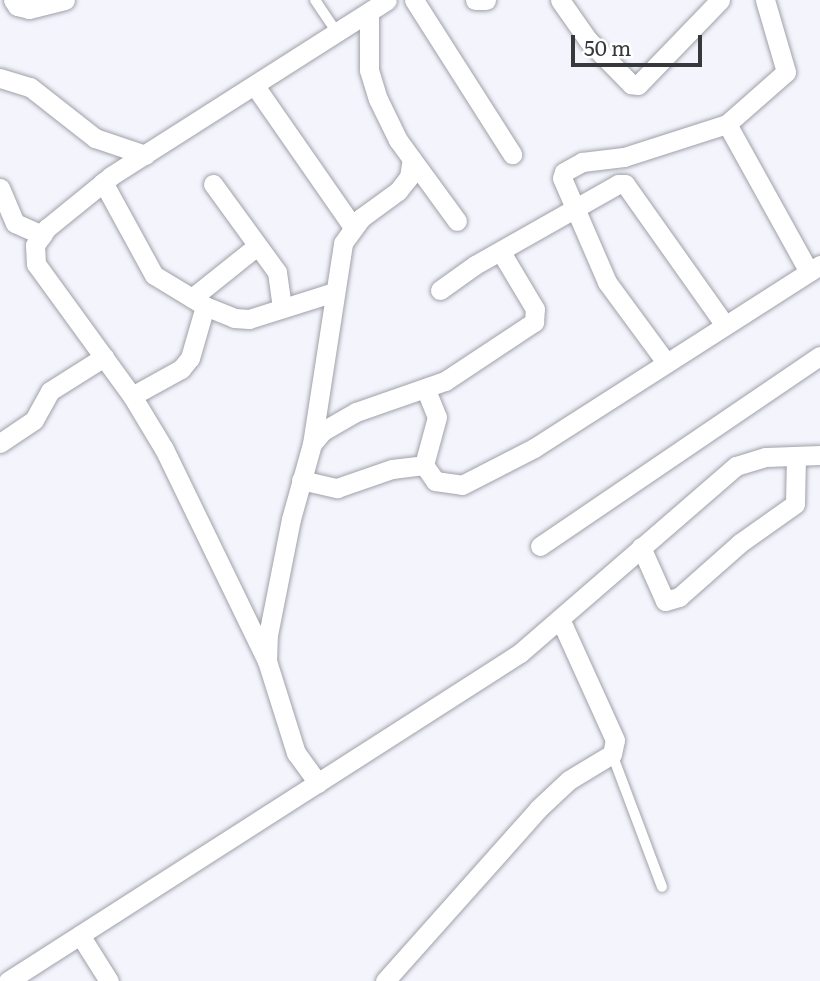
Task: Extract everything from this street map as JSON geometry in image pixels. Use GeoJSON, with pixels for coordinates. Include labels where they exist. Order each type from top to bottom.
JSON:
{"type":"FeatureCollection","features":[{"type":"Feature","properties":{"kind":"street"},"geometry":{"type":"LineString","coordinates":[[10,6],[30,9],[65,0]]}},
{"type":"Feature","properties":{"kind":"street"},"geometry":{"type":"LineString","coordinates":[[318,783],[296,753],[267,661],[164,449],[132,396],[36,264],[35,244],[103,182],[387,0]]}},
{"type":"Feature","properties":{"kind":"street"},"geometry":{"type":"LineString","coordinates":[[414,0],[512,154]]}},
{"type":"Feature","properties":{"kind":"street"},"geometry":{"type":"LineString","coordinates":[[475,0],[485,0]]}},
{"type":"Feature","properties":{"kind":"street"},"geometry":{"type":"LineString","coordinates":[[560,0],[588,40],[631,83],[638,85],[720,0]]}},
{"type":"Feature","properties":{"kind":"street"},"geometry":{"type":"LineString","coordinates":[[665,361],[607,282],[562,178],[571,166],[592,159],[624,157],[727,124],[786,72],[765,0]]}},
{"type":"Feature","properties":{"kind":"street"},"geometry":{"type":"LineString","coordinates":[[369,14],[372,85],[412,159],[457,221]]}},
{"type":"Feature","properties":{"kind":"street"},"geometry":{"type":"LineString","coordinates":[[0,78],[30,87],[95,138],[145,155]]}},
{"type":"Feature","properties":{"kind":"street"},"geometry":{"type":"LineString","coordinates":[[255,86],[353,227]]}},
{"type":"Feature","properties":{"kind":"street"},"geometry":{"type":"LineString","coordinates":[[424,466],[435,481],[448,486],[480,478],[815,269],[727,124]]}},
{"type":"Feature","properties":{"kind":"street"},"geometry":{"type":"LineString","coordinates":[[267,661],[268,635],[301,480],[312,444],[327,365],[334,292],[343,243],[353,227],[398,191],[409,177],[412,159]]}},
{"type":"Feature","properties":{"kind":"street"},"geometry":{"type":"LineString","coordinates":[[103,182],[154,275],[199,302],[234,318],[249,319],[282,306],[334,292]]}},
{"type":"Feature","properties":{"kind":"street"},"geometry":{"type":"LineString","coordinates":[[213,184],[281,281],[282,306]]}},
{"type":"Feature","properties":{"kind":"street"},"geometry":{"type":"LineString","coordinates":[[440,290],[618,184],[625,184],[724,324]]}},
{"type":"Feature","properties":{"kind":"street"},"geometry":{"type":"LineString","coordinates":[[0,188],[15,223],[42,235]]}},
{"type":"Feature","properties":{"kind":"street"},"geometry":{"type":"LineString","coordinates":[[132,396],[181,369],[190,358],[199,302],[257,246]]}},
{"type":"Feature","properties":{"kind":"street"},"geometry":{"type":"LineString","coordinates":[[312,444],[323,431],[356,412],[426,390],[534,322],[535,309],[500,253]]}},
{"type":"Feature","properties":{"kind":"street"},"geometry":{"type":"LineString","coordinates":[[540,546],[820,356]]}},
{"type":"Feature","properties":{"kind":"street"},"geometry":{"type":"LineString","coordinates":[[0,443],[34,420],[50,391],[104,357]]}},
{"type":"Feature","properties":{"kind":"street"},"geometry":{"type":"LineString","coordinates":[[424,466],[436,417],[426,390]]}},
{"type":"Feature","properties":{"kind":"street"},"geometry":{"type":"LineString","coordinates":[[8,981],[494,671],[560,619],[736,466],[766,457],[820,455]]}},
{"type":"Feature","properties":{"kind":"street"},"geometry":{"type":"LineString","coordinates":[[640,547],[665,601],[680,597],[740,543],[795,504],[796,456]]}},
{"type":"Feature","properties":{"kind":"street"},"geometry":{"type":"LineString","coordinates":[[301,480],[337,488],[392,469],[424,466]]}},
{"type":"Feature","properties":{"kind":"street"},"geometry":{"type":"LineString","coordinates":[[385,981],[538,809],[569,780],[612,754],[615,740],[560,619]]}},
{"type":"Feature","properties":{"kind":"street"},"geometry":{"type":"LineString","coordinates":[[80,935],[109,981]]}},
{"type":"Feature","properties":{"kind":"lane"},"geometry":{"type":"LineString","coordinates":[[315,0],[337,34]]}},
{"type":"Feature","properties":{"kind":"lane"},"geometry":{"type":"LineString","coordinates":[[612,754],[662,887]]}}]}
